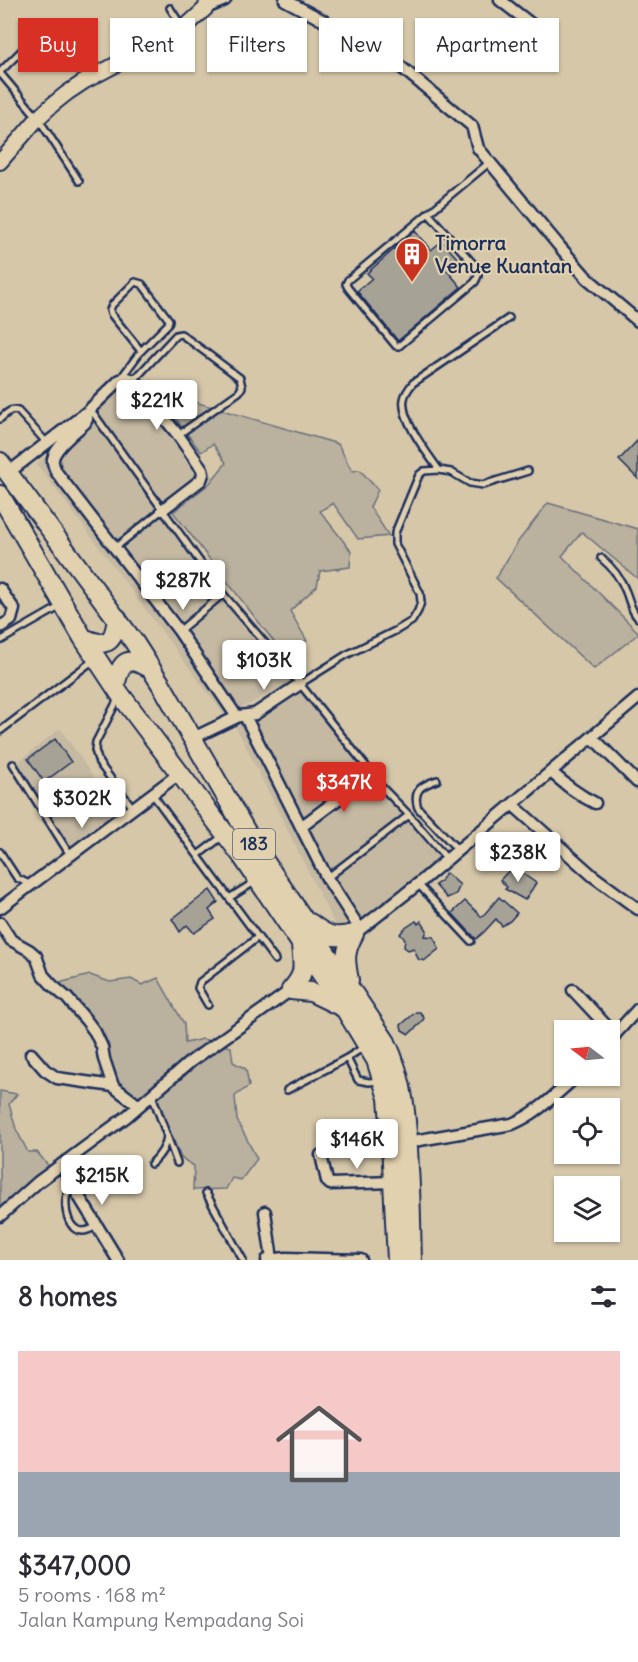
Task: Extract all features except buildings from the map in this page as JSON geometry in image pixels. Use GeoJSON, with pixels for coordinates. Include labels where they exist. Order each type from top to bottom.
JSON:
{"type":"FeatureCollection","features":[{"type":"Feature","properties":{"kind":"highway","name":"183"},"geometry":{"type":"LineString","coordinates":[[4,467],[117,618],[150,668],[255,847],[386,1041],[401,1084],[408,1142],[412,1260]]}},
{"type":"Feature","properties":{"kind":"highway","name":"183"},"geometry":{"type":"LineString","coordinates":[[0,495],[63,606],[96,658],[226,834],[368,1044],[376,1060],[388,1098],[394,1182],[396,1260]]}},
{"type":"Feature","properties":{"kind":"highway"},"geometry":{"type":"LineString","coordinates":[[83,638],[99,644],[109,641],[115,633],[117,618]]}},
{"type":"Feature","properties":{"kind":"highway"},"geometry":{"type":"LineString","coordinates":[[117,689],[120,668],[125,662],[133,661],[150,668]]}},
{"type":"Feature","properties":{"kind":"highway"},"geometry":{"type":"LineString","coordinates":[[302,916],[326,934],[341,937],[357,932]]}},
{"type":"Feature","properties":{"kind":"highway"},"geometry":{"type":"LineString","coordinates":[[350,987],[345,956],[347,946],[357,932]]}},
{"type":"Feature","properties":{"kind":"highway"},"geometry":{"type":"LineString","coordinates":[[291,990],[302,975],[300,941]]}},
{"type":"Feature","properties":{"kind":"highway"},"geometry":{"type":"LineString","coordinates":[[291,990],[311,992],[345,1009]]}},
{"type":"Feature","properties":{"kind":"street"},"geometry":{"type":"LineString","coordinates":[[193,18],[206,4],[225,0]]}},
{"type":"Feature","properties":{"kind":"street"},"geometry":{"type":"LineString","coordinates":[[285,0],[401,67],[472,126],[478,148],[587,278],[638,321]]}},
{"type":"Feature","properties":{"kind":"street"},"geometry":{"type":"LineString","coordinates":[[500,0],[523,18]]}},
{"type":"Feature","properties":{"kind":"street"},"geometry":{"type":"LineString","coordinates":[[0,162],[52,105],[67,93],[110,68]]}},
{"type":"Feature","properties":{"kind":"street"},"geometry":{"type":"LineString","coordinates":[[4,467],[47,443],[89,411],[120,380],[128,378],[134,380],[202,469],[201,480],[162,510]]}},
{"type":"Feature","properties":{"kind":"street"},"geometry":{"type":"LineString","coordinates":[[89,411],[85,423],[57,450],[53,458],[57,473],[116,547],[241,716],[357,932],[513,805],[638,698]]}},
{"type":"Feature","properties":{"kind":"street"},"geometry":{"type":"LineString","coordinates":[[0,589],[14,609],[11,620],[0,627]]}},
{"type":"Feature","properties":{"kind":"street"},"geometry":{"type":"LineString","coordinates":[[191,739],[241,716],[255,714],[300,684]]}},
{"type":"Feature","properties":{"kind":"street"},"geometry":{"type":"LineString","coordinates":[[592,737],[637,782]]}},
{"type":"Feature","properties":{"kind":"street"},"geometry":{"type":"LineString","coordinates":[[551,772],[583,798],[595,803]]}},
{"type":"Feature","properties":{"kind":"street"},"geometry":{"type":"LineString","coordinates":[[0,908],[180,773]]}},
{"type":"Feature","properties":{"kind":"street"},"geometry":{"type":"LineString","coordinates":[[301,827],[369,776]]}},
{"type":"Feature","properties":{"kind":"street"},"geometry":{"type":"LineString","coordinates":[[513,805],[593,876],[638,909]]}},
{"type":"Feature","properties":{"kind":"street"},"geometry":{"type":"LineString","coordinates":[[0,923],[11,940],[36,956],[43,975],[67,998],[95,1032],[102,1047],[113,1086]]}},
{"type":"Feature","properties":{"kind":"street"},"geometry":{"type":"LineString","coordinates":[[0,1216],[28,1190],[140,1106],[190,1062],[291,990]]}},
{"type":"Feature","properties":{"kind":"street"},"geometry":{"type":"LineString","coordinates":[[573,990],[597,1020]]}},
{"type":"Feature","properties":{"kind":"street"},"geometry":{"type":"LineString","coordinates":[[620,1029],[638,1009]]}},
{"type":"Feature","properties":{"kind":"street"},"geometry":{"type":"LineString","coordinates":[[31,1054],[45,1070],[57,1078],[113,1086],[140,1106]]}},
{"type":"Feature","properties":{"kind":"street"},"geometry":{"type":"LineString","coordinates":[[408,1142],[512,1124],[523,1120],[565,1086]]}},
{"type":"Feature","properties":{"kind":"street"},"geometry":{"type":"LineString","coordinates":[[321,1155],[327,1182],[330,1185],[394,1182]]}},
{"type":"Feature","properties":{"kind":"street"},"geometry":{"type":"LineString","coordinates":[[62,1164],[72,1185],[118,1260]]}},
{"type":"Feature","properties":{"kind":"street"},"geometry":{"type":"LineString","coordinates":[[265,1212],[270,1259],[361,1260]]}},
{"type":"Feature","properties":{"kind":"lane"},"geometry":{"type":"LineString","coordinates":[[170,8],[176,18]]}},
{"type":"Feature","properties":{"kind":"lane"},"geometry":{"type":"LineString","coordinates":[[18,54],[0,72],[38,118],[79,181]]}},
{"type":"Feature","properties":{"kind":"lane"},"geometry":{"type":"LineString","coordinates":[[88,72],[91,78]]}},
{"type":"Feature","properties":{"kind":"lane"},"geometry":{"type":"LineString","coordinates":[[428,213],[478,269],[478,276],[475,282],[399,346],[396,346],[348,288],[346,284],[348,280],[428,213],[490,162]]}},
{"type":"Feature","properties":{"kind":"lane"},"geometry":{"type":"LineString","coordinates":[[120,380],[141,351],[166,327],[168,320],[142,284],[135,282],[112,305],[110,310],[141,351]]}},
{"type":"Feature","properties":{"kind":"lane"},"geometry":{"type":"LineString","coordinates":[[439,470],[418,440],[404,411],[403,402],[406,393],[413,383],[509,318]]}},
{"type":"Feature","properties":{"kind":"lane"},"geometry":{"type":"LineString","coordinates":[[134,380],[176,335],[181,334],[240,378],[242,387],[239,392],[178,435]]}},
{"type":"Feature","properties":{"kind":"lane"},"geometry":{"type":"LineString","coordinates":[[0,419],[10,411],[18,411],[47,443]]}},
{"type":"Feature","properties":{"kind":"lane"},"geometry":{"type":"LineString","coordinates":[[89,411],[224,594],[366,766],[369,776],[409,815],[447,859]]}},
{"type":"Feature","properties":{"kind":"lane"},"geometry":{"type":"LineString","coordinates":[[300,684],[346,655],[412,621],[418,611],[421,602],[420,593],[395,544],[395,533],[419,475],[424,471],[439,470],[451,472],[470,483],[483,485],[528,471]]}},
{"type":"Feature","properties":{"kind":"lane"},"geometry":{"type":"LineString","coordinates":[[116,547],[162,510]]}},
{"type":"Feature","properties":{"kind":"lane"},"geometry":{"type":"LineString","coordinates":[[601,558],[618,577],[628,595],[633,613],[638,618]]}},
{"type":"Feature","properties":{"kind":"lane"},"geometry":{"type":"LineString","coordinates":[[179,631],[224,594]]}},
{"type":"Feature","properties":{"kind":"lane"},"geometry":{"type":"LineString","coordinates":[[0,641],[63,606]]}},
{"type":"Feature","properties":{"kind":"lane"},"geometry":{"type":"LineString","coordinates":[[0,731],[96,658]]}},
{"type":"Feature","properties":{"kind":"lane"},"geometry":{"type":"LineString","coordinates":[[117,689],[95,750],[99,762],[134,809]]}},
{"type":"Feature","properties":{"kind":"lane"},"geometry":{"type":"LineString","coordinates":[[13,764],[70,855]]}},
{"type":"Feature","properties":{"kind":"lane"},"geometry":{"type":"LineString","coordinates":[[437,780],[421,788],[417,794],[418,808],[458,850]]}},
{"type":"Feature","properties":{"kind":"lane"},"geometry":{"type":"LineString","coordinates":[[153,795],[275,960]]}},
{"type":"Feature","properties":{"kind":"lane"},"geometry":{"type":"LineString","coordinates":[[327,878],[409,815]]}},
{"type":"Feature","properties":{"kind":"lane"},"geometry":{"type":"LineString","coordinates":[[198,855],[226,834]]}},
{"type":"Feature","properties":{"kind":"lane"},"geometry":{"type":"LineString","coordinates":[[0,852],[17,878],[32,885]]}},
{"type":"Feature","properties":{"kind":"lane"},"geometry":{"type":"LineString","coordinates":[[229,898],[258,880]]}},
{"type":"Feature","properties":{"kind":"lane"},"geometry":{"type":"LineString","coordinates":[[418,884],[471,941]]}},
{"type":"Feature","properties":{"kind":"lane"},"geometry":{"type":"LineString","coordinates":[[207,1005],[198,988],[200,982],[258,937]]}},
{"type":"Feature","properties":{"kind":"lane"},"geometry":{"type":"LineString","coordinates":[[287,1090],[347,1058],[368,1044]]}},
{"type":"Feature","properties":{"kind":"lane"},"geometry":{"type":"LineString","coordinates":[[347,1058],[358,1080],[369,1082],[383,1080]]}},
{"type":"Feature","properties":{"kind":"lane"},"geometry":{"type":"LineString","coordinates":[[152,1095],[177,1163]]}},
{"type":"Feature","properties":{"kind":"lane"},"geometry":{"type":"LineString","coordinates":[[151,1164],[159,1157],[166,1144],[167,1135]]}},
{"type":"Feature","properties":{"kind":"lane"},"geometry":{"type":"LineString","coordinates":[[72,1185],[66,1198],[69,1222],[75,1229],[81,1231],[97,1226]]}},
{"type":"Feature","properties":{"kind":"lane"},"geometry":{"type":"LineString","coordinates":[[206,1193],[243,1260]]}},
{"type":"Feature","properties":{"kind":"shaded area"},"geometry":{"type":"Polygon","coordinates":[[[133,371],[214,477],[169,512],[263,638],[302,677],[225,716],[37,464],[133,371]]]}},
{"type":"Feature","properties":{"kind":"shaded area"},"geometry":{"type":"Polygon","coordinates":[[[154,390],[338,444],[352,471],[360,470],[378,490],[370,507],[389,536],[358,539],[333,503],[320,511],[351,551],[350,567],[320,571],[317,586],[290,611],[307,641],[278,647],[173,512],[209,484],[226,463],[213,444],[201,452],[154,390]]]}},
{"type":"Feature","properties":{"kind":"shaded area"},"geometry":{"type":"Polygon","coordinates":[[[548,503],[638,529],[638,579],[582,532],[562,556],[638,632],[594,669],[496,578],[517,543],[548,503]]]}},
{"type":"Feature","properties":{"kind":"shaded area"},"geometry":{"type":"Polygon","coordinates":[[[306,686],[386,788],[446,853],[351,928],[338,931],[236,727],[306,686]]]}},
{"type":"Feature","properties":{"kind":"shaded area"},"geometry":{"type":"Polygon","coordinates":[[[60,728],[118,813],[70,848],[16,764],[60,728]]]}},
{"type":"Feature","properties":{"kind":"shaded area"},"geometry":{"type":"Polygon","coordinates":[[[90,975],[110,982],[131,979],[142,985],[158,978],[184,1024],[185,1043],[203,1039],[231,1047],[233,1062],[246,1069],[249,1086],[235,1096],[237,1120],[257,1159],[241,1180],[232,1178],[226,1189],[193,1190],[194,1166],[181,1158],[152,1089],[139,1100],[115,1083],[104,1041],[55,984],[90,975]]]}},
{"type":"Feature","properties":{"kind":"shaded area"},"geometry":{"type":"Polygon","coordinates":[[[0,1091],[17,1094],[9,1104],[16,1129],[28,1152],[37,1152],[51,1169],[15,1198],[3,1204],[0,1209],[0,1091]]]}},
{"type":"Feature","properties":{"kind":"place","name":"Timorra Venue Kuantan"},"geometry":{"type":"Point","coordinates":[412,283]}}]}
